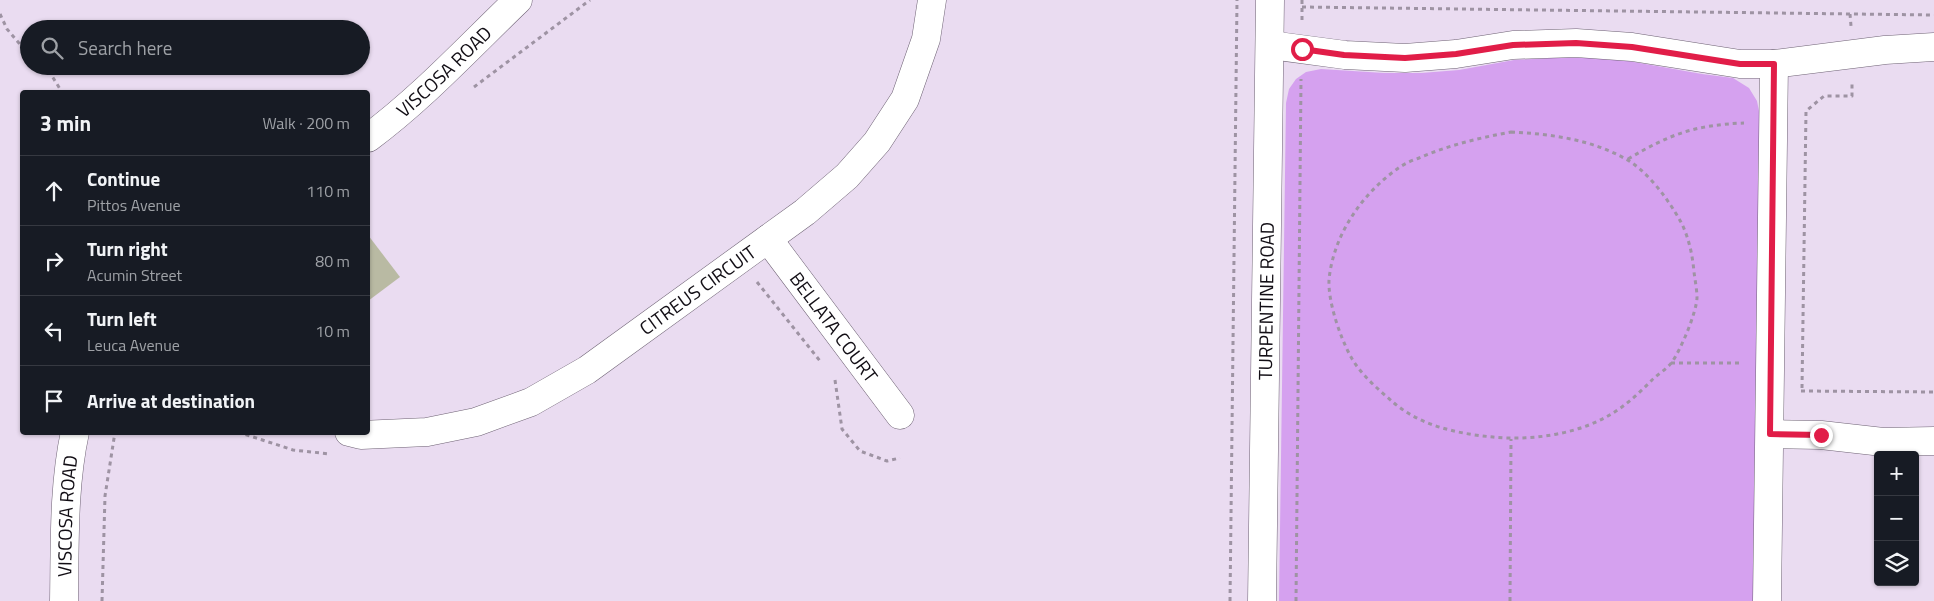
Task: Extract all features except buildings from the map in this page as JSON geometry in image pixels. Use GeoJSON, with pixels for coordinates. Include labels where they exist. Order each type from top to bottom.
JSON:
{"type":"FeatureCollection","features":[{"type":"Feature","properties":{"kind":"street","name":"VISCOSA ROAD"},"geometry":{"type":"LineString","coordinates":[[370,137],[387,124],[435,80],[518,0]]}},
{"type":"Feature","properties":{"kind":"street","name":"CITREUS CIRCUIT"},"geometry":{"type":"LineString","coordinates":[[370,435],[427,432],[476,422],[531,402],[587,370],[805,212],[847,176],[877,142],[905,99],[926,39],[932,0]]}},
{"type":"Feature","properties":{"kind":"street","name":"TURPENTINE ROAD"},"geometry":{"type":"LineString","coordinates":[[1262,601],[1270,0]]}},
{"type":"Feature","properties":{"kind":"street"},"geometry":{"type":"LineString","coordinates":[[1270,45],[1344,55],[1405,58],[1456,54],[1513,45],[1576,43],[1632,47],[1740,64],[1774,64],[1852,54],[1934,47]]}},
{"type":"Feature","properties":{"kind":"street"},"geometry":{"type":"LineString","coordinates":[[1767,601],[1774,64]]}},
{"type":"Feature","properties":{"kind":"street","name":"BELLATA COURT"},"geometry":{"type":"LineString","coordinates":[[768,239],[900,415]]}},
{"type":"Feature","properties":{"kind":"street"},"geometry":{"type":"LineString","coordinates":[[1770,434],[1821,435],[1883,442],[1934,441]]}},
{"type":"Feature","properties":{"kind":"street","name":"VISCOSA ROAD"},"geometry":{"type":"LineString","coordinates":[[64,601],[65,529],[69,461],[74,435]]}},
{"type":"Feature","properties":{"kind":"path"},"geometry":{"type":"LineString","coordinates":[[468,92],[590,0]]}},
{"type":"Feature","properties":{"kind":"path"},"geometry":{"type":"LineString","coordinates":[[1230,601],[1237,0]]}},
{"type":"Feature","properties":{"kind":"path"},"geometry":{"type":"LineString","coordinates":[[1296,601],[1302,0]]}},
{"type":"Feature","properties":{"kind":"path"},"geometry":{"type":"LineString","coordinates":[[1302,7],[1934,15]]}},
{"type":"Feature","properties":{"kind":"path"},"geometry":{"type":"LineString","coordinates":[[0,14],[7,29],[20,44]]}},
{"type":"Feature","properties":{"kind":"path"},"geometry":{"type":"LineString","coordinates":[[1850,14],[1852,96],[1824,96],[1806,111],[1802,391],[1934,392]]}},
{"type":"Feature","properties":{"kind":"path"},"geometry":{"type":"LineString","coordinates":[[51,75],[61,90]]}},
{"type":"Feature","properties":{"kind":"path"},"geometry":{"type":"LineString","coordinates":[[1628,159],[1674,135],[1698,127],[1720,124],[1773,122],[1806,123]]}},
{"type":"Feature","properties":{"kind":"path"},"geometry":{"type":"LineString","coordinates":[[1511,132],[1545,134],[1575,140],[1606,150],[1628,159],[1651,181],[1667,199],[1684,225],[1693,259],[1697,300],[1686,336],[1671,363],[1633,399],[1614,413],[1584,427],[1558,434],[1511,439],[1474,436],[1434,426],[1397,406],[1371,383],[1351,358],[1335,318],[1329,283],[1334,252],[1349,219],[1376,186],[1402,165],[1442,148],[1511,132]]}},
{"type":"Feature","properties":{"kind":"path"},"geometry":{"type":"LineString","coordinates":[[754,278],[824,366]]}},
{"type":"Feature","properties":{"kind":"path"},"geometry":{"type":"LineString","coordinates":[[1671,363],[1802,364]]}},
{"type":"Feature","properties":{"kind":"path"},"geometry":{"type":"LineString","coordinates":[[830,374],[836,381],[842,428],[860,451],[887,461],[900,458]]}},
{"type":"Feature","properties":{"kind":"path"},"geometry":{"type":"LineString","coordinates":[[102,601],[105,496],[115,435]]}},
{"type":"Feature","properties":{"kind":"path"},"geometry":{"type":"LineString","coordinates":[[1510,601],[1511,439]]}},
{"type":"Feature","properties":{"kind":"shaded area"},"geometry":{"type":"Polygon","coordinates":[[[1566,57],[1617,59],[1733,78],[1749,88],[1757,101],[1760,116],[1753,601],[1279,601],[1286,103],[1289,89],[1296,79],[1306,72],[1321,69],[1421,73],[1459,70],[1514,60],[1566,57]]]}},
{"type":"Feature","properties":{"kind":"route"},"geometry":{"type":"LineString","coordinates":[[1302,49],[1344,55],[1405,58],[1456,54],[1513,45],[1576,43],[1632,47],[1740,64],[1774,64],[1770,434],[1821,435]]}}]}
